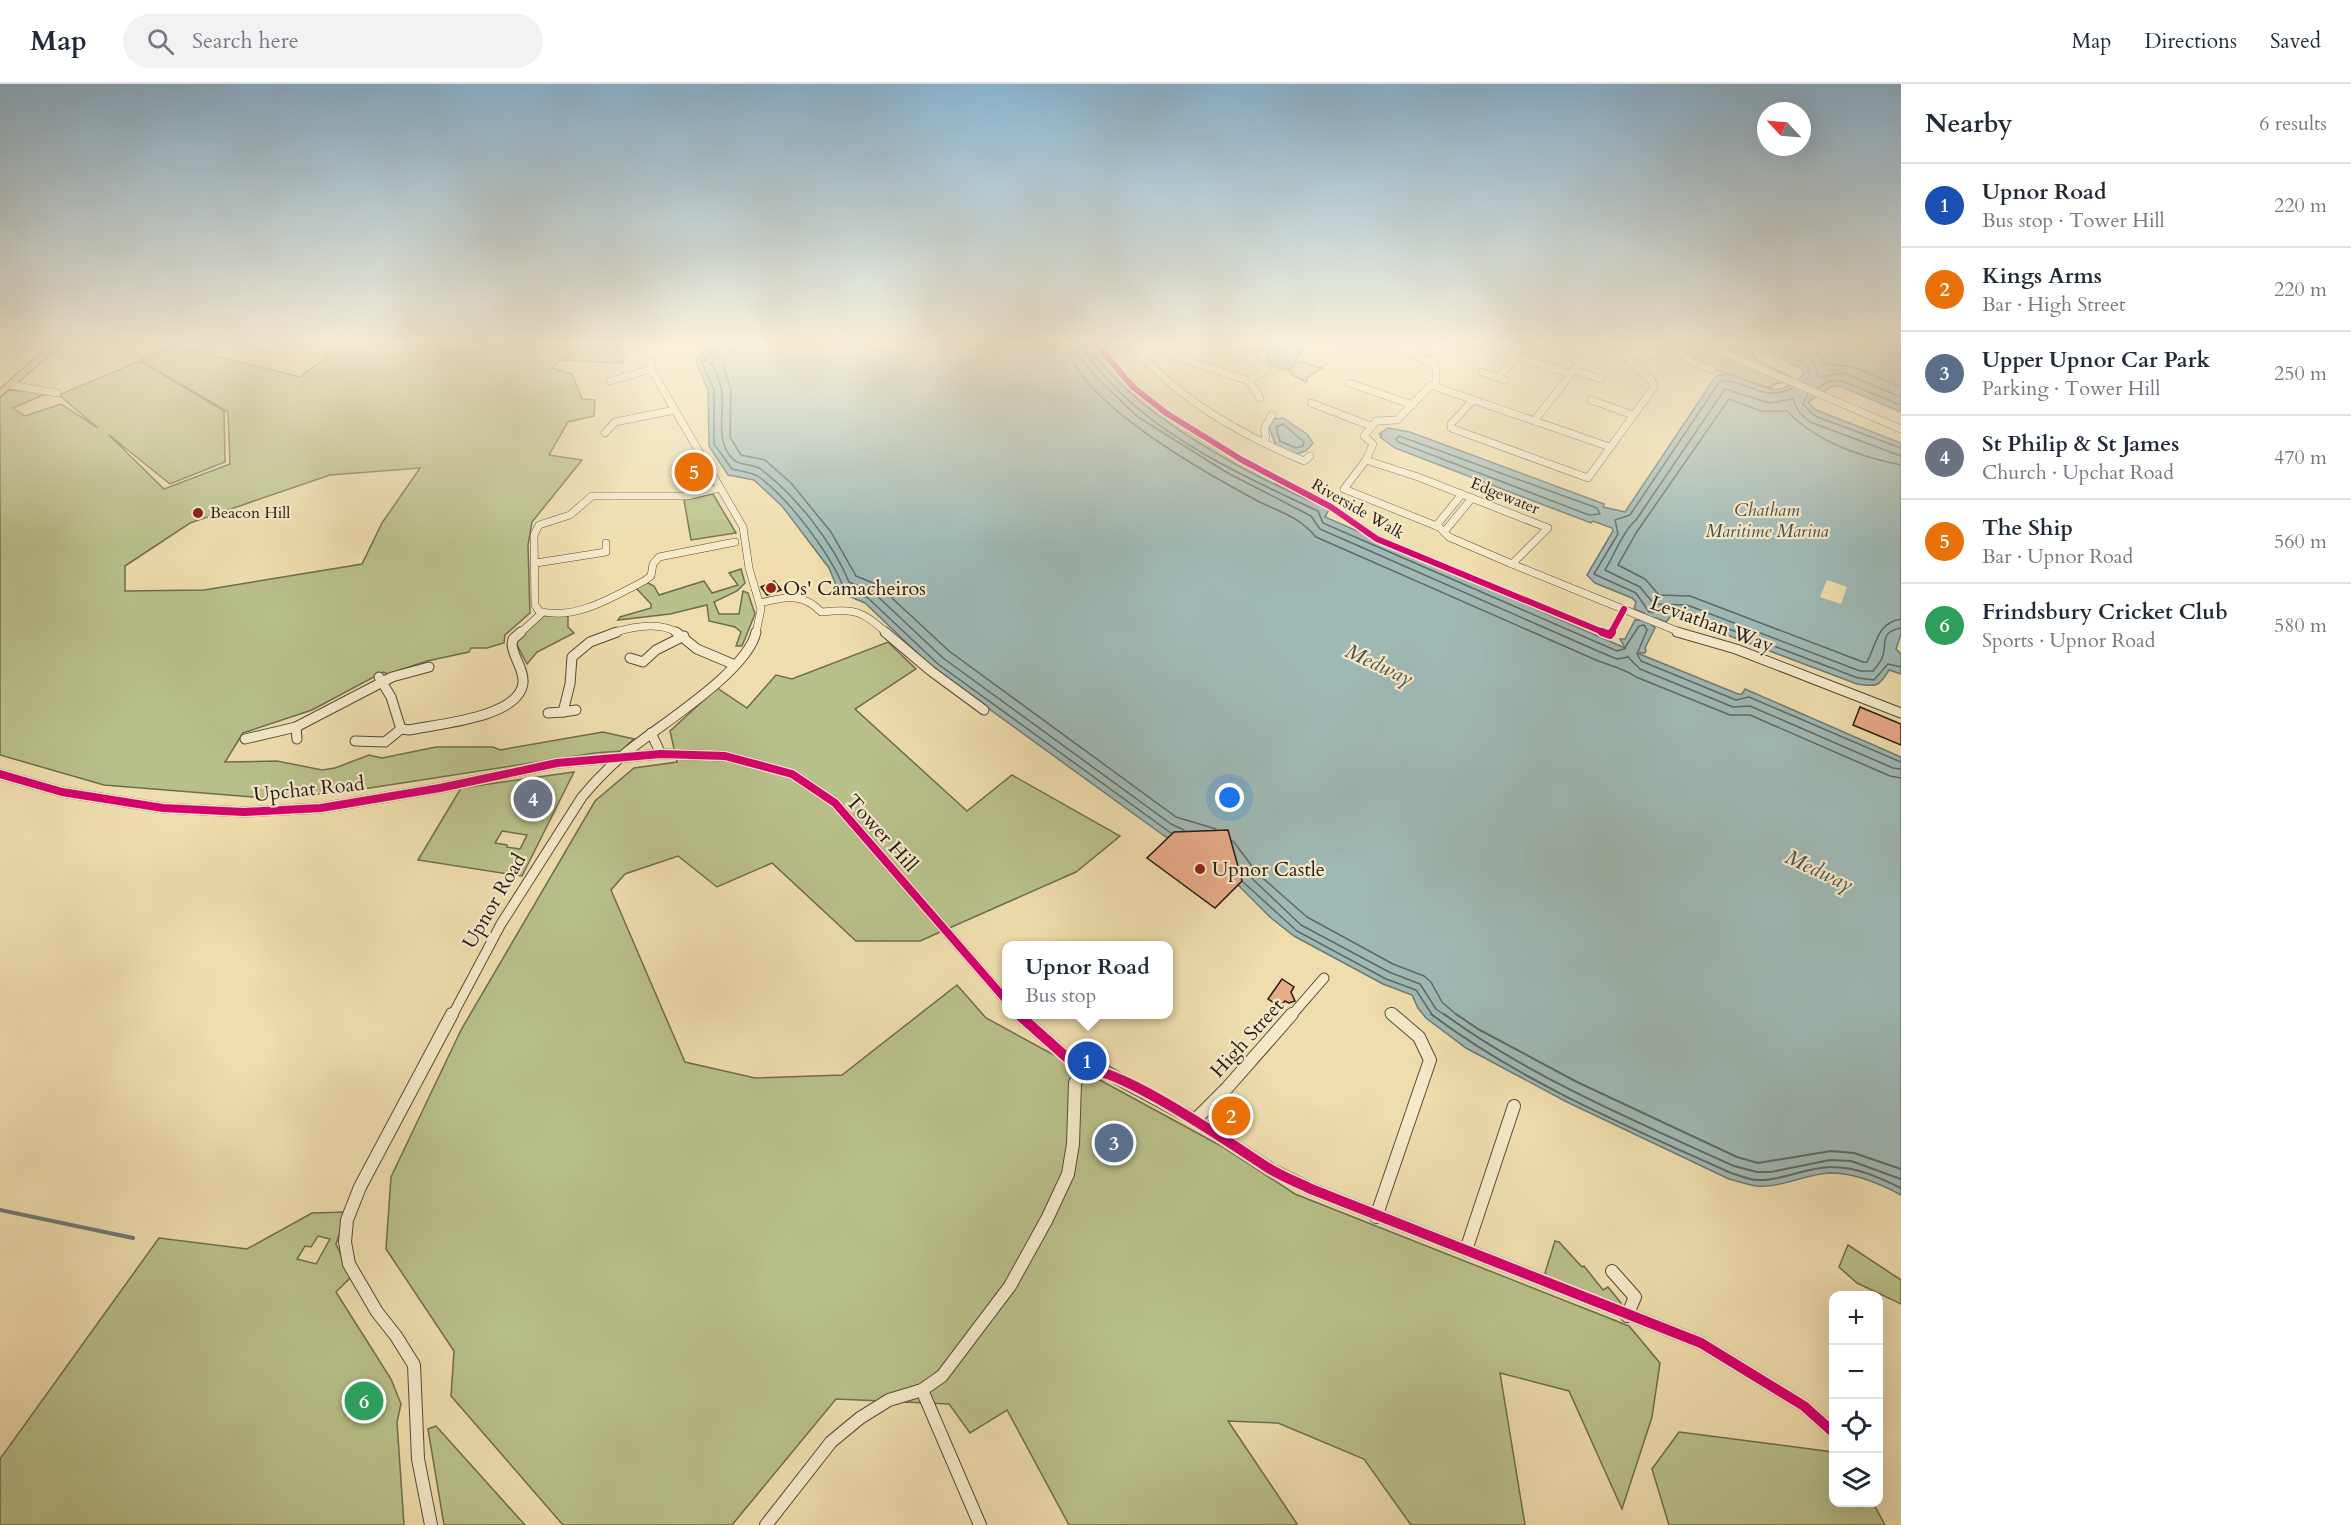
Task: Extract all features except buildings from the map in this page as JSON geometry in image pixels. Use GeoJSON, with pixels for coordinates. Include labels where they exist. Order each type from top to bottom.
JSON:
{"type":"FeatureCollection","features":[{"type":"Feature","properties":{"kind":"street"},"geometry":{"type":"LineString","coordinates":[[605,433],[615,422],[664,412]]}},
{"type":"Feature","properties":{"kind":"street","name":"Upnor Road"},"geometry":{"type":"LineString","coordinates":[[431,1525],[418,1459],[414,1365],[377,1312],[349,1264],[345,1242],[347,1220],[360,1187],[505,917],[582,797],[621,757],[712,687],[735,666],[754,641],[760,621],[760,603],[748,568],[743,527],[676,412]]}},
{"type":"Feature","properties":{"kind":"street"},"geometry":{"type":"LineString","coordinates":[[1213,412],[1263,442],[1307,459],[1314,466]]}},
{"type":"Feature","properties":{"kind":"street"},"geometry":{"type":"LineString","coordinates":[[1335,412],[1371,426]]}},
{"type":"Feature","properties":{"kind":"street"},"geometry":{"type":"LineString","coordinates":[[1405,412],[1397,420],[1378,421],[1371,426],[1364,436],[1373,444],[1366,460],[1344,489],[1436,526],[1449,537],[1512,564]]}},
{"type":"Feature","properties":{"kind":"street"},"geometry":{"type":"LineString","coordinates":[[1462,412],[1451,424],[1451,428],[1588,478],[1635,412]]}},
{"type":"Feature","properties":{"kind":"street"},"geometry":{"type":"LineString","coordinates":[[1509,412],[1610,447]]}},
{"type":"Feature","properties":{"kind":"street"},"geometry":{"type":"LineString","coordinates":[[1534,421],[1541,412]]}},
{"type":"Feature","properties":{"kind":"street"},"geometry":{"type":"LineString","coordinates":[[1625,412],[1633,415]]}},
{"type":"Feature","properties":{"kind":"street"},"geometry":{"type":"LineString","coordinates":[[1859,412],[1901,429]]}},
{"type":"Feature","properties":{"kind":"street"},"geometry":{"type":"LineString","coordinates":[[1263,442],[1266,437],[1264,429],[1272,415]]}},
{"type":"Feature","properties":{"kind":"street","name":"Edgewater"},"geometry":{"type":"LineString","coordinates":[[1366,460],[1548,528],[1512,564]]}},
{"type":"Feature","properties":{"kind":"street"},"geometry":{"type":"LineString","coordinates":[[542,613],[535,605],[534,535],[537,526],[549,520],[569,516],[586,498],[602,495],[689,496],[719,488]]}},
{"type":"Feature","properties":{"kind":"street"},"geometry":{"type":"LineString","coordinates":[[1436,526],[1462,494]]}},
{"type":"Feature","properties":{"kind":"street"},"geometry":{"type":"LineString","coordinates":[[1444,532],[1472,498]]}},
{"type":"Feature","properties":{"kind":"street"},"geometry":{"type":"LineString","coordinates":[[355,741],[385,742],[401,729],[471,716],[512,703],[521,691],[523,672],[510,644],[518,633],[542,613],[578,610],[600,602],[651,576],[653,564],[659,557],[693,546],[735,542]]}},
{"type":"Feature","properties":{"kind":"street"},"geometry":{"type":"LineString","coordinates":[[536,563],[606,552],[606,543]]}},
{"type":"Feature","properties":{"kind":"street","name":"Leviathan Way"},"geometry":{"type":"LineString","coordinates":[[1512,564],[1665,626],[1736,649],[1901,713]]}},
{"type":"Feature","properties":{"kind":"street"},"geometry":{"type":"LineString","coordinates":[[760,603],[800,596],[811,601],[820,612],[844,610],[863,613],[931,671],[984,710]]}},
{"type":"Feature","properties":{"kind":"street"},"geometry":{"type":"LineString","coordinates":[[563,711],[572,680],[570,661],[586,644],[607,634],[665,628],[684,636],[695,648],[735,666]]}},
{"type":"Feature","properties":{"kind":"street"},"geometry":{"type":"LineString","coordinates":[[630,658],[643,662],[656,650],[684,636]]}},
{"type":"Feature","properties":{"kind":"street"},"geometry":{"type":"LineString","coordinates":[[245,739],[296,727],[382,680],[429,667]]}},
{"type":"Feature","properties":{"kind":"street"},"geometry":{"type":"LineString","coordinates":[[382,680],[401,729]]}},
{"type":"Feature","properties":{"kind":"street"},"geometry":{"type":"LineString","coordinates":[[548,713],[576,711]]}},
{"type":"Feature","properties":{"kind":"street"},"geometry":{"type":"LineString","coordinates":[[296,727],[297,739]]}},
{"type":"Feature","properties":{"kind":"street"},"geometry":{"type":"LineString","coordinates":[[651,733],[661,754]]}},
{"type":"Feature","properties":{"kind":"street","name":"Tower Hill"},"geometry":{"type":"LineString","coordinates":[[621,757],[661,754],[725,756],[792,774],[835,803],[1002,995]]}},
{"type":"Feature","properties":{"kind":"street","name":"Upchat Road"},"geometry":{"type":"LineString","coordinates":[[0,774],[62,792],[163,808],[244,812],[321,808],[440,788],[557,763],[621,757]]}},
{"type":"Feature","properties":{"kind":"street","name":"High Street"},"geometry":{"type":"LineString","coordinates":[[1195,1120],[1227,1088],[1324,978]]}},
{"type":"Feature","properties":{"kind":"street"},"geometry":{"type":"LineString","coordinates":[[1376,1217],[1430,1060],[1419,1037],[1390,1013]]}},
{"type":"Feature","properties":{"kind":"street"},"geometry":{"type":"LineString","coordinates":[[1023,1019],[1082,1071]]}},
{"type":"Feature","properties":{"kind":"street"},"geometry":{"type":"LineString","coordinates":[[766,1525],[831,1442],[860,1418],[889,1400],[922,1390],[942,1376],[1010,1286],[1047,1219],[1068,1174],[1073,1144],[1075,1083],[1082,1071],[1089,1068],[1106,1072],[1195,1120],[1272,1170],[1376,1217],[1466,1250],[1710,1348],[1804,1406],[1829,1429]]}},
{"type":"Feature","properties":{"kind":"street"},"geometry":{"type":"LineString","coordinates":[[1466,1250],[1514,1106]]}},
{"type":"Feature","properties":{"kind":"street"},"geometry":{"type":"LineString","coordinates":[[1612,1271],[1635,1297],[1627,1316]]}},
{"type":"Feature","properties":{"kind":"street"},"geometry":{"type":"LineString","coordinates":[[922,1390],[980,1525]]}},
{"type":"Feature","properties":{"kind":"green space"},"geometry":{"type":"Polygon","coordinates":[[[0,412],[19,412],[25,416],[36,412],[74,412],[98,428],[79,412],[224,412],[225,462],[170,484],[109,435],[164,489],[230,464],[228,412],[594,412],[594,416],[568,422],[549,455],[582,460],[532,522],[528,545],[530,613],[505,635],[504,643],[487,648],[471,648],[469,652],[427,661],[388,674],[383,672],[312,710],[243,733],[225,762],[277,761],[322,770],[335,768],[369,755],[382,758],[436,747],[493,747],[500,750],[603,732],[634,739],[621,751],[595,753],[344,792],[266,798],[104,785],[0,755],[0,412]],[[420,468],[330,475],[190,523],[125,566],[125,591],[204,590],[362,564],[382,523],[420,468]]]}},
{"type":"Feature","properties":{"kind":"green space"},"geometry":{"type":"Polygon","coordinates":[[[1137,412],[1165,412],[1194,434],[1200,435],[1278,482],[1275,484],[1329,509],[1325,517],[1170,442],[1137,412]]]}},
{"type":"Feature","properties":{"kind":"green space"},"geometry":{"type":"Polygon","coordinates":[[[713,494],[736,533],[691,540],[684,500],[713,494]]]}},
{"type":"Feature","properties":{"kind":"green space"},"geometry":{"type":"Polygon","coordinates":[[[741,569],[745,583],[737,591],[714,602],[719,614],[739,614],[743,591],[748,593],[755,614],[742,646],[736,646],[741,632],[735,627],[709,621],[707,605],[670,614],[618,620],[620,617],[651,608],[651,604],[635,587],[646,582],[654,586],[659,595],[704,581],[712,593],[738,585],[729,573],[741,569]]]}},
{"type":"Feature","properties":{"kind":"green space"},"geometry":{"type":"Polygon","coordinates":[[[568,614],[568,627],[574,633],[537,652],[527,664],[516,643],[517,637],[542,616],[568,614]]]}},
{"type":"Feature","properties":{"kind":"green space"},"geometry":{"type":"Polygon","coordinates":[[[888,642],[916,669],[855,709],[967,811],[1012,775],[1120,836],[1076,872],[920,941],[856,941],[772,863],[717,887],[678,856],[625,874],[611,890],[685,1062],[755,1078],[842,1075],[957,985],[986,1018],[1223,1147],[1295,1194],[1629,1326],[1660,1363],[1652,1417],[1622,1509],[1569,1391],[1500,1373],[1525,1525],[1411,1525],[1364,1459],[1278,1423],[1228,1421],[1296,1525],[1069,1525],[1007,1410],[970,1433],[949,1404],[836,1399],[732,1525],[563,1525],[451,1396],[454,1351],[386,1249],[391,1177],[461,1030],[595,801],[634,768],[677,762],[670,731],[717,688],[747,708],[776,675],[792,679],[888,642]]]}},
{"type":"Feature","properties":{"kind":"green space"},"geometry":{"type":"Polygon","coordinates":[[[574,772],[522,876],[418,860],[461,788],[574,772]],[[502,831],[495,843],[520,849],[527,835],[502,831]]]}},
{"type":"Feature","properties":{"kind":"green space"},"geometry":{"type":"Polygon","coordinates":[[[347,1212],[336,1244],[351,1277],[336,1292],[391,1379],[401,1404],[397,1422],[404,1525],[0,1525],[0,1459],[159,1238],[247,1249],[312,1213],[347,1212]],[[318,1236],[311,1247],[305,1246],[297,1259],[316,1264],[330,1239],[318,1236]]]}},
{"type":"Feature","properties":{"kind":"green space"},"geometry":{"type":"Polygon","coordinates":[[[1555,1241],[1559,1242],[1582,1267],[1584,1266],[1603,1290],[1608,1287],[1621,1303],[1618,1311],[1552,1282],[1545,1273],[1555,1241]]]}},
{"type":"Feature","properties":{"kind":"green space"},"geometry":{"type":"Polygon","coordinates":[[[1848,1245],[1901,1280],[1901,1304],[1883,1295],[1883,1291],[1874,1291],[1857,1283],[1839,1267],[1848,1245]]]}},
{"type":"Feature","properties":{"kind":"green space"},"geometry":{"type":"Polygon","coordinates":[[[436,1426],[525,1525],[444,1525],[428,1429],[436,1426]]]}},
{"type":"Feature","properties":{"kind":"green space"},"geometry":{"type":"Polygon","coordinates":[[[1679,1432],[1829,1451],[1829,1507],[1875,1507],[1885,1525],[1669,1525],[1652,1469],[1679,1432]]]}},
{"type":"Feature","properties":{"kind":"water"},"geometry":{"type":"Polygon","coordinates":[[[708,412],[1155,412],[1231,462],[1329,509],[1325,517],[1625,648],[1620,639],[1625,639],[1635,620],[1640,620],[1644,613],[1634,609],[1636,602],[1632,598],[1595,583],[1587,575],[1613,531],[1612,528],[1593,521],[1591,523],[1395,448],[1379,434],[1388,428],[1410,432],[1604,504],[1603,507],[1625,512],[1692,412],[1822,412],[1901,443],[1901,634],[1896,649],[1901,654],[1901,674],[1889,670],[1879,683],[1857,684],[1677,616],[1670,617],[1666,622],[1655,618],[1651,624],[1655,628],[1645,648],[1645,653],[1637,653],[1738,694],[1742,694],[1745,689],[1901,757],[1901,1195],[1884,1186],[1839,1173],[1821,1174],[1766,1186],[1729,1179],[1567,1102],[1466,1048],[1426,1018],[1412,995],[1383,984],[1294,936],[1270,917],[1230,877],[1163,835],[934,669],[865,603],[839,592],[829,568],[782,506],[754,480],[728,475],[709,446],[708,412]]]}},
{"type":"Feature","properties":{"kind":"water"},"geometry":{"type":"Polygon","coordinates":[[[1283,418],[1307,434],[1313,443],[1306,451],[1296,454],[1276,446],[1269,427],[1274,419],[1283,418]]]}},
{"type":"Feature","properties":{"kind":"pier"},"geometry":{"type":"Polygon","coordinates":[[[1827,580],[1847,587],[1841,604],[1820,597],[1827,580]]]}},
{"type":"Feature","properties":{"kind":"waterway"},"geometry":{"type":"LineString","coordinates":[[0,1210],[133,1238]]}},
{"type":"Feature","properties":{"kind":"cycle path","name":"Riverside Walk"},"geometry":{"type":"LineString","coordinates":[[1165,412],[1242,460],[1331,507],[1377,539],[1610,635],[1624,609]]}},
{"type":"Feature","properties":{"kind":"cycle path"},"geometry":{"type":"LineString","coordinates":[[0,774],[62,792],[163,808],[244,812],[321,808],[440,788],[557,763],[661,754],[725,756],[792,774],[835,803],[1002,995]]}},
{"type":"Feature","properties":{"kind":"cycle path"},"geometry":{"type":"LineString","coordinates":[[1023,1019],[1082,1071],[1089,1068],[1106,1072],[1195,1120],[1272,1170],[1311,1189],[1701,1343],[1804,1406],[1829,1428]]}},
{"type":"Feature","properties":{"kind":"place","name":"The Ship"},"geometry":{"type":"Point","coordinates":[694,472]}},
{"type":"Feature","properties":{"kind":"place","name":"Beacon Hill"},"geometry":{"type":"Point","coordinates":[198,513]}},
{"type":"Feature","properties":{"kind":"place","name":"Os' Camacheiros"},"geometry":{"type":"Point","coordinates":[771,588]}},
{"type":"Feature","properties":{"kind":"place","name":"St Philip & St James"},"geometry":{"type":"Point","coordinates":[533,799]}},
{"type":"Feature","properties":{"kind":"place","name":"Upnor Castle"},"geometry":{"type":"Point","coordinates":[1200,869]}},
{"type":"Feature","properties":{"kind":"place","name":"Upnor Road"},"geometry":{"type":"Point","coordinates":[1087,1061]}},
{"type":"Feature","properties":{"kind":"place","name":"Kings Arms"},"geometry":{"type":"Point","coordinates":[1231,1116]}},
{"type":"Feature","properties":{"kind":"place","name":"Upper Upnor Car Park"},"geometry":{"type":"Point","coordinates":[1114,1143]}},
{"type":"Feature","properties":{"kind":"place","name":"Frindsbury Cricket Club"},"geometry":{"type":"Point","coordinates":[364,1401]}},
{"type":"Feature","properties":{"kind":"water label","name":"Chatham Maritime Marina"},"geometry":{"type":"Point","coordinates":[1767,520]}},
{"type":"Feature","properties":{"kind":"water label","name":"Medway"},"geometry":{"type":"Point","coordinates":[1379,665]}},
{"type":"Feature","properties":{"kind":"water label","name":"Medway"},"geometry":{"type":"Point","coordinates":[1819,871]}}]}
